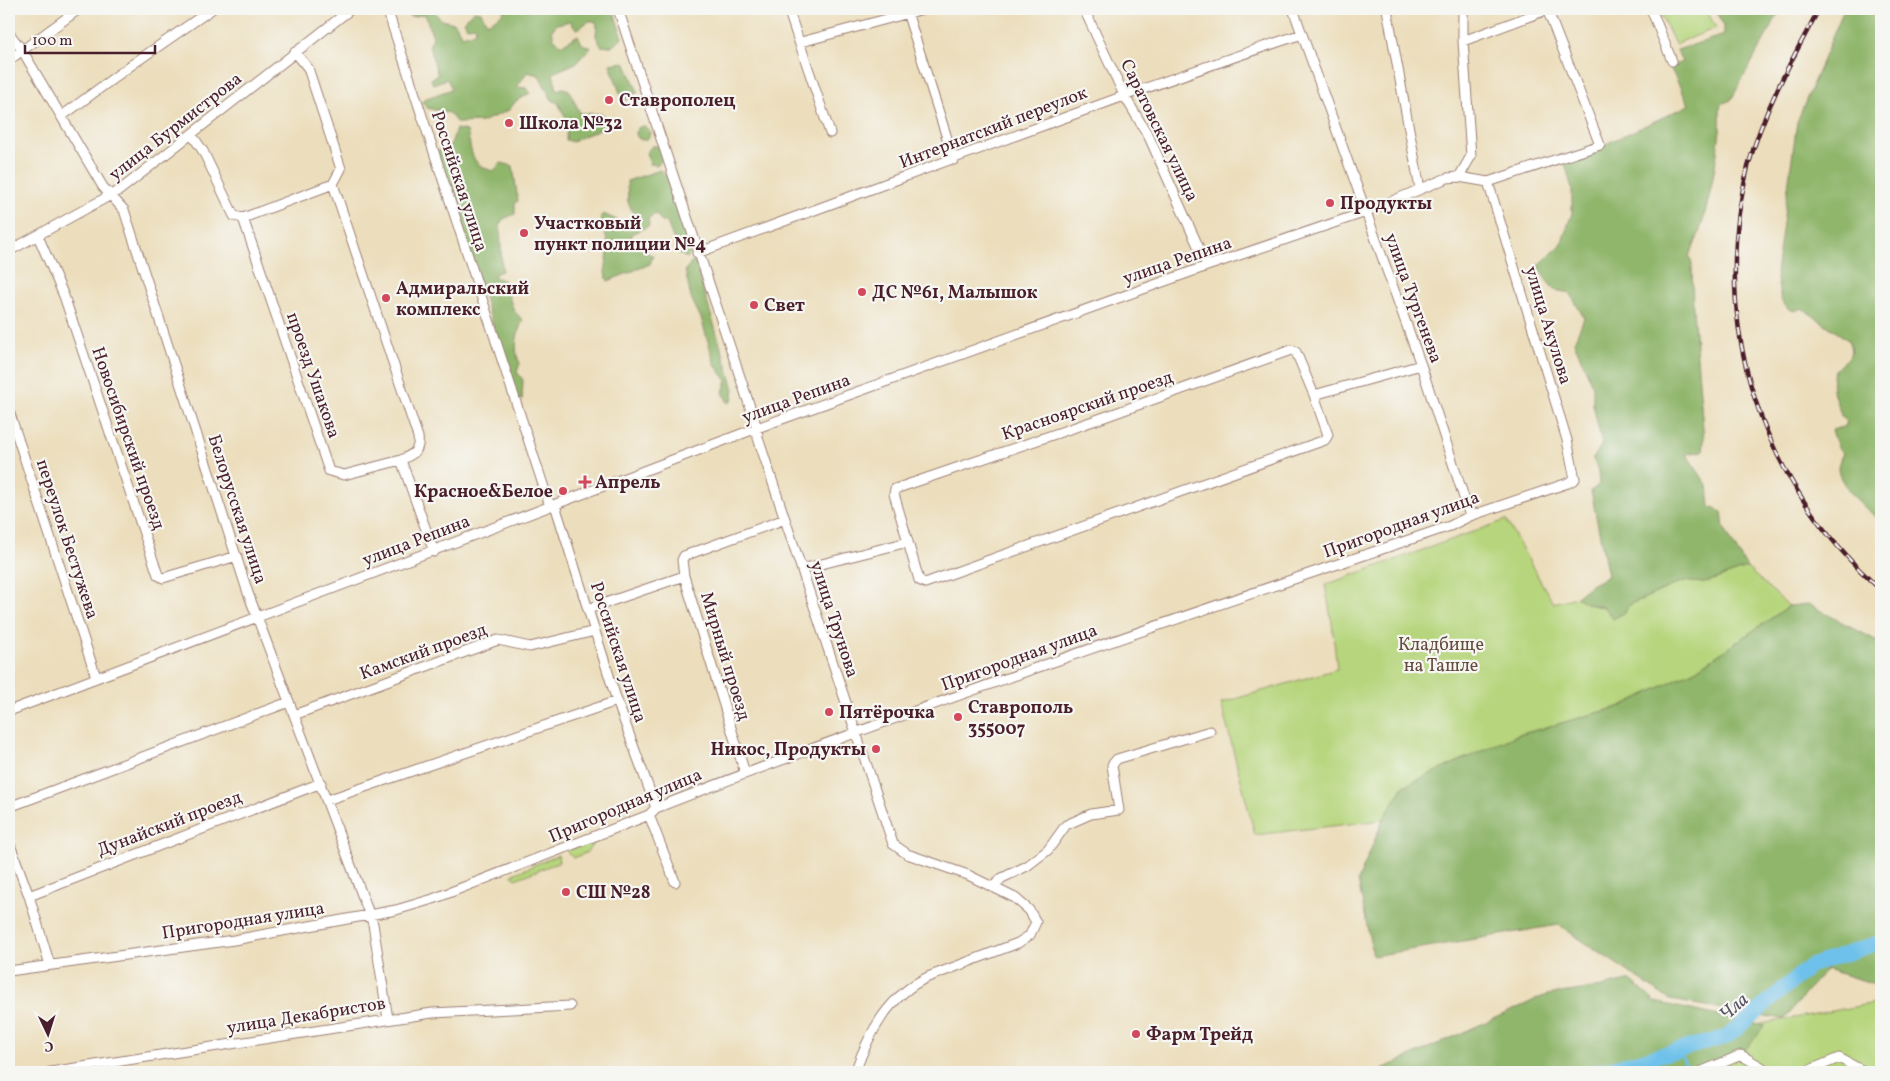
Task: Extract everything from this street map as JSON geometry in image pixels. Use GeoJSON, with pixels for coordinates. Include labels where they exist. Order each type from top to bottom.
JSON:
{"type":"FeatureCollection","features":[{"type":"Feature","properties":{"kind":"street"},"geometry":{"type":"LineString","coordinates":[[9,60],[79,9]]}},
{"type":"Feature","properties":{"kind":"street"},"geometry":{"type":"LineString","coordinates":[[62,116],[212,9]]}},
{"type":"Feature","properties":{"kind":"street","name":"улица Бурмистрова"},"geometry":{"type":"LineString","coordinates":[[9,251],[111,197],[351,9]]}},
{"type":"Feature","properties":{"kind":"street","name":"Российская улица"},"geometry":{"type":"LineString","coordinates":[[386,9],[588,609],[617,701],[656,808]]}},
{"type":"Feature","properties":{"kind":"street","name":"улица Трунова"},"geometry":{"type":"LineString","coordinates":[[618,9],[697,253],[757,428],[758,438],[855,734],[893,844],[907,854],[968,875],[1015,898],[1034,915],[1035,927],[1030,935],[992,955],[928,977],[900,995],[878,1022],[855,1072]]}},
{"type":"Feature","properties":{"kind":"street"},"geometry":{"type":"LineString","coordinates":[[788,9],[801,42],[830,133]]}},
{"type":"Feature","properties":{"kind":"street"},"geometry":{"type":"LineString","coordinates":[[801,42],[907,11],[924,9]]}},
{"type":"Feature","properties":{"kind":"street","name":"Саратовская улица"},"geometry":{"type":"LineString","coordinates":[[1084,9],[1124,94],[1149,136],[1207,266]]}},
{"type":"Feature","properties":{"kind":"street","name":"улица Тургенева"},"geometry":{"type":"LineString","coordinates":[[1293,9],[1421,365],[1470,516]]}},
{"type":"Feature","properties":{"kind":"street"},"geometry":{"type":"LineString","coordinates":[[1387,9],[1420,189]]}},
{"type":"Feature","properties":{"kind":"street"},"geometry":{"type":"LineString","coordinates":[[1459,177],[1471,156],[1463,41],[1463,9]]}},
{"type":"Feature","properties":{"kind":"street"},"geometry":{"type":"LineString","coordinates":[[1463,41],[1548,9]]}},
{"type":"Feature","properties":{"kind":"street","name":"улица Репина"},"geometry":{"type":"LineString","coordinates":[[9,711],[434,552],[757,428],[1207,266],[1366,212],[1447,178],[1459,177],[1488,182],[1600,146],[1548,9]]}},
{"type":"Feature","properties":{"kind":"street"},"geometry":{"type":"LineString","coordinates":[[1651,9],[1672,61]]}},
{"type":"Feature","properties":{"kind":"street"},"geometry":{"type":"LineString","coordinates":[[907,11],[954,160]]}},
{"type":"Feature","properties":{"kind":"street","name":"Белорусская улица"},"geometry":{"type":"LineString","coordinates":[[9,33],[22,50],[111,197],[124,210],[257,618],[373,924],[388,1019]]}},
{"type":"Feature","properties":{"kind":"street","name":"Интернатский переулок"},"geometry":{"type":"LineString","coordinates":[[697,253],[954,160],[1124,94],[1302,34]]}},
{"type":"Feature","properties":{"kind":"street"},"geometry":{"type":"LineString","coordinates":[[243,218],[333,184],[341,169],[308,68],[296,52]]}},
{"type":"Feature","properties":{"kind":"street","name":"проезд Ушакова"},"geometry":{"type":"LineString","coordinates":[[192,135],[203,151],[234,216],[243,218],[330,471],[344,475],[401,460],[417,452],[419,446],[418,437],[333,184]]}},
{"type":"Feature","properties":{"kind":"street","name":"улица Акулова"},"geometry":{"type":"LineString","coordinates":[[1488,182],[1567,440],[1575,479]]}},
{"type":"Feature","properties":{"kind":"street","name":"Новосибирский проезд"},"geometry":{"type":"LineString","coordinates":[[38,236],[64,296],[158,575],[163,578],[237,556]]}},
{"type":"Feature","properties":{"kind":"street","name":"Красноярский проезд"},"geometry":{"type":"LineString","coordinates":[[1291,350],[1296,352],[1328,435],[1325,440],[925,583],[919,580],[908,542],[894,494],[895,489],[1291,350]]}},
{"type":"Feature","properties":{"kind":"street"},"geometry":{"type":"LineString","coordinates":[[1314,395],[1421,365]]}},
{"type":"Feature","properties":{"kind":"street","name":"переулок Бестужева"},"geometry":{"type":"LineString","coordinates":[[9,411],[96,677]]}},
{"type":"Feature","properties":{"kind":"street"},"geometry":{"type":"LineString","coordinates":[[401,460],[434,552]]}},
{"type":"Feature","properties":{"kind":"street","name":"Пригородная улица"},"geometry":{"type":"LineString","coordinates":[[9,971],[234,940],[369,916],[433,899],[649,815],[656,808],[745,773],[1003,678],[1450,526],[1470,516],[1575,479]]}},
{"type":"Feature","properties":{"kind":"street","name":"Мирный проезд"},"geometry":{"type":"LineString","coordinates":[[745,773],[681,564],[684,556],[785,519]]}},
{"type":"Feature","properties":{"kind":"street"},"geometry":{"type":"LineString","coordinates":[[802,569],[908,542]]}},
{"type":"Feature","properties":{"kind":"street","name":"Мирный проезд"},"geometry":{"type":"LineString","coordinates":[[588,609],[684,576]]}},
{"type":"Feature","properties":{"kind":"street","name":"Камский проезд"},"geometry":{"type":"LineString","coordinates":[[294,715],[498,640],[530,647],[595,631]]}},
{"type":"Feature","properties":{"kind":"street"},"geometry":{"type":"LineString","coordinates":[[327,800],[617,701]]}},
{"type":"Feature","properties":{"kind":"street"},"geometry":{"type":"LineString","coordinates":[[9,807],[289,702]]}},
{"type":"Feature","properties":{"kind":"street"},"geometry":{"type":"LineString","coordinates":[[993,887],[1002,878],[1027,866],[1048,850],[1066,825],[1091,814],[1119,810],[1112,765],[1117,759],[1210,731]]}},
{"type":"Feature","properties":{"kind":"street","name":"Дунайский проезд"},"geometry":{"type":"LineString","coordinates":[[29,896],[321,783]]}},
{"type":"Feature","properties":{"kind":"street"},"geometry":{"type":"LineString","coordinates":[[649,815],[675,882]]}},
{"type":"Feature","properties":{"kind":"street"},"geometry":{"type":"LineString","coordinates":[[9,842],[29,896],[50,965]]}},
{"type":"Feature","properties":{"kind":"street","name":"улица Декабристов"},"geometry":{"type":"LineString","coordinates":[[50,1072],[79,1070],[432,1013],[570,1006]]}},
{"type":"Feature","properties":{"kind":"street"},"geometry":{"type":"LineString","coordinates":[[1700,1072],[1741,1055],[1770,1072]]}},
{"type":"Feature","properties":{"kind":"street"},"geometry":{"type":"LineString","coordinates":[[1805,1072],[1839,1058],[1865,1072]]}},
{"type":"Feature","properties":{"kind":"green space"},"geometry":{"type":"Polygon","coordinates":[[[405,9],[432,9],[441,20],[455,23],[462,36],[475,32],[476,26],[467,27],[464,21],[474,11],[481,12],[487,23],[500,16],[505,9],[613,9],[622,37],[613,45],[601,46],[596,36],[597,24],[594,21],[589,21],[578,29],[573,26],[571,21],[557,24],[552,30],[554,39],[562,45],[578,35],[582,44],[591,47],[576,63],[553,73],[557,90],[563,88],[569,90],[580,113],[602,114],[608,121],[596,131],[573,142],[566,140],[567,120],[558,103],[552,100],[539,75],[527,72],[517,87],[526,88],[530,93],[516,101],[509,110],[482,122],[457,123],[449,113],[427,108],[422,103],[424,99],[452,89],[447,79],[433,84],[431,79],[437,76],[437,72],[429,46],[433,37],[425,14],[410,17],[405,9]]]}},
{"type":"Feature","properties":{"kind":"green space"},"geometry":{"type":"Polygon","coordinates":[[[1658,9],[1706,9],[1716,28],[1675,44],[1658,9]]]}},
{"type":"Feature","properties":{"kind":"green space"},"geometry":{"type":"Polygon","coordinates":[[[1714,9],[1781,9],[1731,100],[1721,104],[1713,178],[1700,229],[1689,256],[1692,264],[1693,310],[1704,440],[1703,451],[1686,454],[1708,486],[1710,507],[1722,512],[1724,528],[1747,568],[1704,583],[1683,581],[1629,605],[1624,613],[1613,619],[1604,607],[1588,604],[1576,597],[1591,585],[1608,576],[1591,491],[1599,485],[1598,470],[1593,459],[1602,444],[1593,404],[1593,386],[1574,342],[1584,318],[1570,293],[1554,290],[1537,267],[1561,245],[1572,213],[1572,189],[1565,163],[1689,105],[1670,67],[1682,62],[1677,50],[1724,35],[1724,26],[1714,9]]]}},
{"type":"Feature","properties":{"kind":"green space"},"geometry":{"type":"Polygon","coordinates":[[[1844,9],[1881,9],[1881,521],[1848,490],[1839,475],[1839,462],[1843,453],[1838,448],[1832,430],[1846,426],[1846,420],[1842,418],[1833,392],[1832,381],[1838,366],[1849,357],[1850,347],[1848,340],[1802,308],[1795,311],[1788,309],[1781,300],[1776,274],[1797,122],[1844,9]]]}},
{"type":"Feature","properties":{"kind":"green space"},"geometry":{"type":"Polygon","coordinates":[[[625,62],[638,92],[623,102],[610,64],[625,62]]]}},
{"type":"Feature","properties":{"kind":"green space"},"geometry":{"type":"Polygon","coordinates":[[[643,126],[648,128],[650,133],[648,138],[643,140],[638,138],[636,133],[638,128],[643,126]]]}},
{"type":"Feature","properties":{"kind":"green space"},"geometry":{"type":"Polygon","coordinates":[[[456,129],[467,131],[473,157],[480,165],[493,171],[501,163],[513,166],[518,201],[515,203],[515,214],[503,219],[500,224],[502,271],[496,273],[494,277],[503,280],[514,311],[523,320],[516,347],[520,363],[517,372],[523,380],[522,400],[517,399],[437,152],[451,144],[456,129]]]}},
{"type":"Feature","properties":{"kind":"green space"},"geometry":{"type":"Polygon","coordinates":[[[652,146],[659,146],[663,159],[657,165],[650,164],[646,153],[652,146]]]}},
{"type":"Feature","properties":{"kind":"green space"},"geometry":{"type":"Polygon","coordinates":[[[660,170],[666,175],[693,252],[687,258],[679,254],[667,222],[662,222],[656,214],[648,218],[649,226],[631,234],[632,243],[653,256],[650,264],[608,281],[605,273],[609,246],[600,217],[603,214],[629,225],[637,221],[628,202],[627,181],[660,170]]]}},
{"type":"Feature","properties":{"kind":"green space"},"geometry":{"type":"Polygon","coordinates":[[[692,262],[695,263],[734,389],[732,401],[728,403],[723,392],[727,381],[715,365],[701,318],[691,298],[685,270],[692,262]]]}},
{"type":"Feature","properties":{"kind":"green space","name":"Кладбище на Ташле"},"geometry":{"type":"Polygon","coordinates":[[[1506,520],[1553,603],[1576,597],[1588,604],[1624,613],[1629,605],[1683,581],[1704,583],[1747,568],[1789,606],[1699,668],[1622,706],[1515,736],[1404,786],[1383,820],[1255,835],[1221,703],[1337,669],[1332,623],[1325,585],[1506,520]]]}},
{"type":"Feature","properties":{"kind":"green space"},"geometry":{"type":"Polygon","coordinates":[[[1808,604],[1881,643],[1881,986],[1826,969],[1784,1019],[1670,1000],[1559,925],[1373,956],[1358,880],[1383,820],[1404,786],[1515,736],[1622,706],[1699,668],[1789,606],[1808,604]]]}},
{"type":"Feature","properties":{"kind":"green space"},"geometry":{"type":"Polygon","coordinates":[[[597,839],[586,853],[573,858],[566,851],[597,839]]]}},
{"type":"Feature","properties":{"kind":"green space"},"geometry":{"type":"Polygon","coordinates":[[[558,855],[559,862],[516,879],[511,875],[558,855]]]}},
{"type":"Feature","properties":{"kind":"green space"},"geometry":{"type":"Polygon","coordinates":[[[1631,980],[1655,1002],[1764,1026],[1741,1055],[1688,1072],[1380,1072],[1382,1069],[1546,995],[1602,987],[1631,980]]]}},
{"type":"Feature","properties":{"kind":"green space"},"geometry":{"type":"Polygon","coordinates":[[[1881,1002],[1881,1072],[1566,1072],[1609,1052],[1881,1002]]]}},
{"type":"Feature","properties":{"kind":"waterway","name":"Чла"},"geometry":{"type":"LineString","coordinates":[[1596,1072],[1727,1037],[1810,966],[1881,942]]}},
{"type":"Feature","properties":{"kind":"waterway"},"geometry":{"type":"LineString","coordinates":[[1678,1051],[1690,1072]]}},
{"type":"Feature","properties":{"kind":"railway"},"geometry":{"type":"LineString","coordinates":[[1819,9],[1770,106],[1748,167],[1737,226],[1735,284],[1741,342],[1754,398],[1776,451],[1804,501],[1839,548],[1881,590]]}},
{"type":"Feature","properties":{"kind":"place","name":"Ставрополец"},"geometry":{"type":"Point","coordinates":[609,100]}},
{"type":"Feature","properties":{"kind":"place","name":"Школа №32"},"geometry":{"type":"Point","coordinates":[509,123]}},
{"type":"Feature","properties":{"kind":"place","name":"Продукты"},"geometry":{"type":"Point","coordinates":[1330,203]}},
{"type":"Feature","properties":{"kind":"place","name":"Участковый пункт полиции №4"},"geometry":{"type":"Point","coordinates":[524,233]}},
{"type":"Feature","properties":{"kind":"place","name":"ДС №61, Малышок"},"geometry":{"type":"Point","coordinates":[862,292]}},
{"type":"Feature","properties":{"kind":"place","name":"Адмиральский комплекс"},"geometry":{"type":"Point","coordinates":[386,298]}},
{"type":"Feature","properties":{"kind":"place","name":"Свет"},"geometry":{"type":"Point","coordinates":[754,305]}},
{"type":"Feature","properties":{"kind":"place","name":"Апрель"},"geometry":{"type":"Point","coordinates":[585,482]}},
{"type":"Feature","properties":{"kind":"place","name":"Красное&Белое"},"geometry":{"type":"Point","coordinates":[563,491]}},
{"type":"Feature","properties":{"kind":"place","name":"Пятёрочка"},"geometry":{"type":"Point","coordinates":[829,712]}},
{"type":"Feature","properties":{"kind":"place","name":"Ставрополь 355007"},"geometry":{"type":"Point","coordinates":[958,717]}},
{"type":"Feature","properties":{"kind":"place","name":"Никос, Продукты"},"geometry":{"type":"Point","coordinates":[876,749]}},
{"type":"Feature","properties":{"kind":"place","name":"СШ №28"},"geometry":{"type":"Point","coordinates":[566,892]}},
{"type":"Feature","properties":{"kind":"place","name":"Фарм Трейд"},"geometry":{"type":"Point","coordinates":[1136,1034]}}]}
